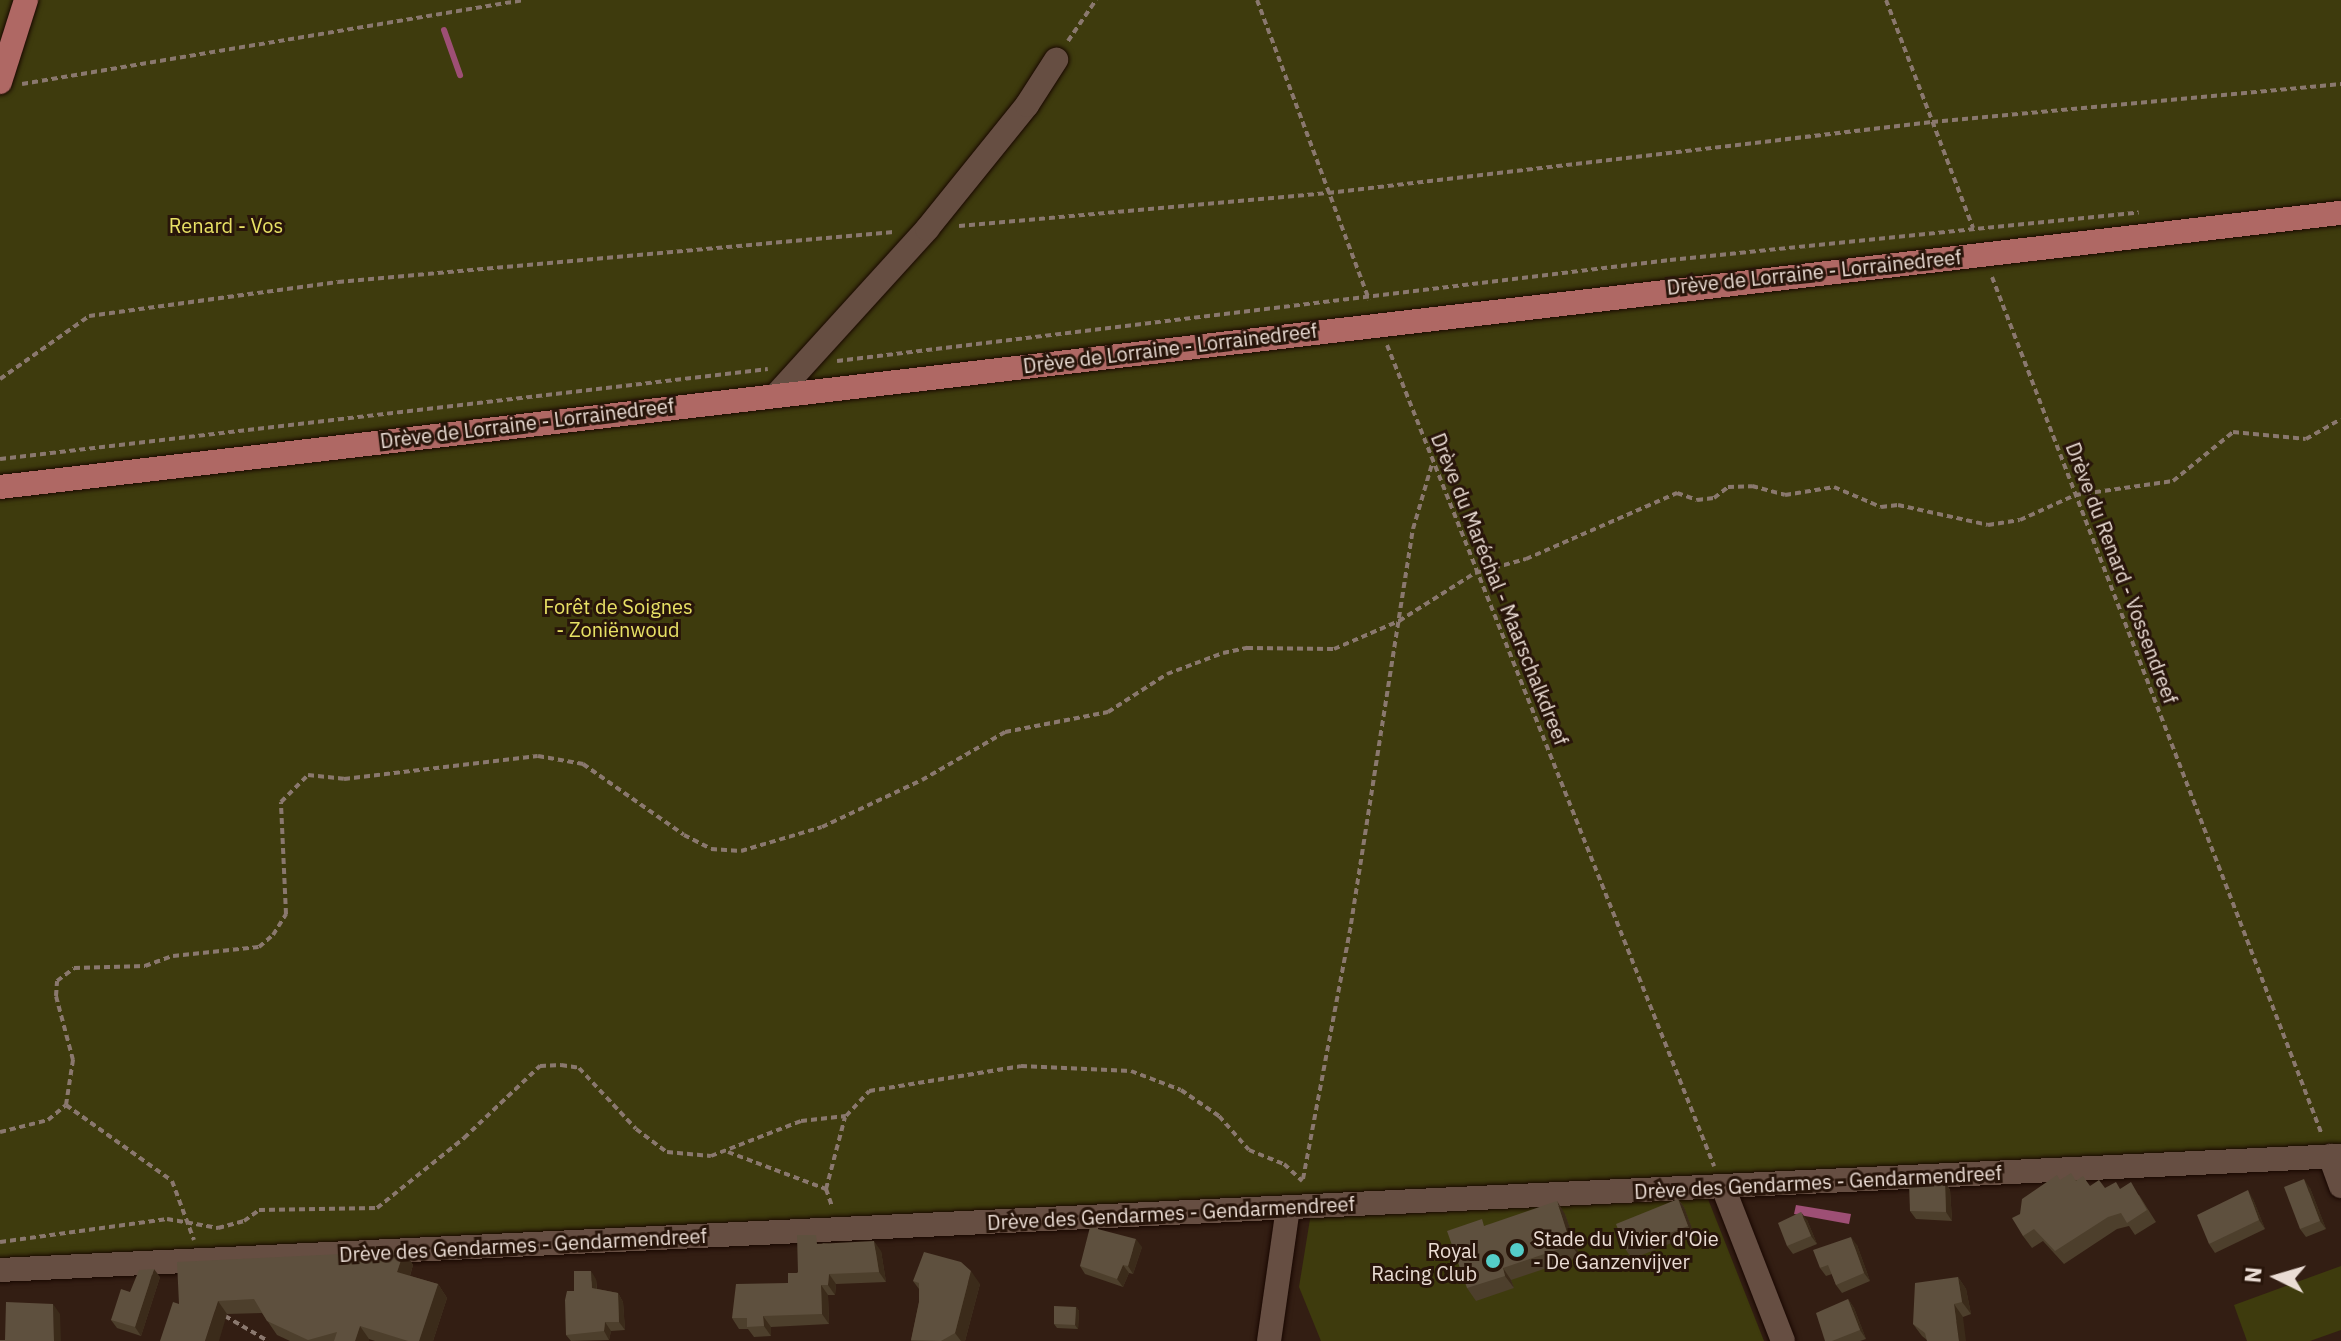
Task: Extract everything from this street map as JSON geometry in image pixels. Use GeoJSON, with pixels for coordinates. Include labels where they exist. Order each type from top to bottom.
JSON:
{"type":"FeatureCollection","features":[{"type":"Feature","properties":{"kind":"main road"},"geometry":{"type":"LineString","coordinates":[[6,84],[26,0]]}},
{"type":"Feature","properties":{"kind":"main road","name":"Drève de Lorraine - Lorrainedreef"},"geometry":{"type":"LineString","coordinates":[[0,487],[778,393],[2341,213]]}},
{"type":"Feature","properties":{"kind":"street"},"geometry":{"type":"LineString","coordinates":[[778,393],[927,229],[1027,105],[1056,60]]}},
{"type":"Feature","properties":{"kind":"street"},"geometry":{"type":"LineString","coordinates":[[2335,1156],[2341,1186]]}},
{"type":"Feature","properties":{"kind":"street","name":"Drève des Gendarmes - Gendarmendreef"},"geometry":{"type":"LineString","coordinates":[[0,1270],[2335,1156]]}},
{"type":"Feature","properties":{"kind":"street"},"geometry":{"type":"LineString","coordinates":[[1723,1187],[1783,1341]]}},
{"type":"Feature","properties":{"kind":"street"},"geometry":{"type":"LineString","coordinates":[[1269,1341],[1294,1206]]}},
{"type":"Feature","properties":{"kind":"path"},"geometry":{"type":"LineString","coordinates":[[6,84],[524,0]]}},
{"type":"Feature","properties":{"kind":"path"},"geometry":{"type":"LineString","coordinates":[[1056,60],[1096,0]]}},
{"type":"Feature","properties":{"kind":"path","name":"Drève du Maréchal - Maarschalkdreef"},"geometry":{"type":"LineString","coordinates":[[1257,0],[1475,573],[1723,1187]]}},
{"type":"Feature","properties":{"kind":"path","name":"Drève du Renard - Vossendreef"},"geometry":{"type":"LineString","coordinates":[[1886,0],[2075,495],[2335,1156]]}},
{"type":"Feature","properties":{"kind":"path"},"geometry":{"type":"LineString","coordinates":[[0,379],[89,316],[338,282],[1328,193],[1932,122],[2341,84]]}},
{"type":"Feature","properties":{"kind":"path"},"geometry":{"type":"LineString","coordinates":[[0,459],[1369,300],[1670,260],[2142,211]]}},
{"type":"Feature","properties":{"kind":"path"},"geometry":{"type":"LineString","coordinates":[[0,1132],[48,1120],[66,1105],[73,1060],[56,996],[57,981],[74,968],[145,966],[173,956],[259,947],[273,935],[286,914],[281,802],[308,775],[344,779],[538,756],[583,764],[684,835],[711,849],[741,851],[822,827],[922,780],[1005,732],[1108,712],[1167,674],[1223,653],[1247,648],[1334,649],[1399,621],[1475,573],[1526,559],[1677,493],[1697,500],[1714,498],[1728,487],[1752,486],[1785,495],[1834,487],[1881,507],[1898,505],[1988,525],[2020,520],[2075,495],[2173,481],[2233,432],[2306,439],[2341,419]]}},
{"type":"Feature","properties":{"kind":"path"},"geometry":{"type":"LineString","coordinates":[[1294,1206],[1302,1181],[1351,924],[1413,529],[1433,462]]}},
{"type":"Feature","properties":{"kind":"path"},"geometry":{"type":"LineString","coordinates":[[0,1242],[167,1219],[192,1226],[218,1228],[244,1221],[259,1210],[377,1208],[464,1138],[540,1066],[579,1068],[636,1129],[667,1152],[711,1156],[728,1152],[801,1121],[846,1116]]}},
{"type":"Feature","properties":{"kind":"path"},"geometry":{"type":"LineString","coordinates":[[840,1231],[826,1189],[846,1116],[869,1091],[1021,1066],[1131,1071],[1181,1090],[1219,1116],[1249,1150],[1284,1164],[1302,1181]]}},
{"type":"Feature","properties":{"kind":"path"},"geometry":{"type":"LineString","coordinates":[[66,1105],[172,1181],[194,1236]]}},
{"type":"Feature","properties":{"kind":"path"},"geometry":{"type":"LineString","coordinates":[[728,1152],[826,1189]]}},
{"type":"Feature","properties":{"kind":"path"},"geometry":{"type":"LineString","coordinates":[[219,1314],[243,1322],[268,1341]]}},
{"type":"Feature","properties":{"kind":"green space","name":"Forêt de Soignes - Zoniënwoud"},"geometry":{"type":"Polygon","coordinates":[[[0,0],[2341,0],[2341,1151],[0,1266],[0,0]]]}},
{"type":"Feature","properties":{"kind":"green space","name":"Stade du Vivier d'Oie - De Ganzenvijver"},"geometry":{"type":"Polygon","coordinates":[[[1706,1194],[1764,1341],[1321,1341],[1299,1287],[1311,1213],[1706,1194]]]}},
{"type":"Feature","properties":{"kind":"green space"},"geometry":{"type":"Polygon","coordinates":[[[2341,1266],[2341,1330],[2310,1341],[2247,1341],[2234,1305],[2341,1266]]]}},
{"type":"Feature","properties":{"kind":"shaded area"},"geometry":{"type":"Polygon","coordinates":[[[1796,1205],[1851,1214],[1849,1224],[1794,1214],[1796,1205]]]}},
{"type":"Feature","properties":{"kind":"building"},"geometry":{"type":"Polygon","coordinates":[[[2071,1173],[2076,1181],[2083,1176],[2090,1186],[2099,1180],[2105,1188],[2116,1182],[2120,1189],[2131,1182],[2147,1210],[2127,1223],[2121,1213],[2108,1217],[2055,1251],[2034,1229],[2023,1236],[2012,1218],[2020,1214],[2022,1199],[2057,1175],[2060,1180],[2071,1173]]]}},
{"type":"Feature","properties":{"kind":"building"},"geometry":{"type":"Polygon","coordinates":[[[2304,1179],[2320,1221],[2300,1229],[2284,1187],[2304,1179]]]}},
{"type":"Feature","properties":{"kind":"building"},"geometry":{"type":"Polygon","coordinates":[[[1945,1182],[1946,1212],[1910,1211],[1909,1183],[1945,1182]]]}},
{"type":"Feature","properties":{"kind":"building"},"geometry":{"type":"Polygon","coordinates":[[[2248,1190],[2259,1220],[2209,1244],[2197,1215],[2248,1190]]]}},
{"type":"Feature","properties":{"kind":"building"},"geometry":{"type":"Polygon","coordinates":[[[1678,1199],[1688,1226],[1626,1250],[1616,1224],[1678,1199]]]}},
{"type":"Feature","properties":{"kind":"building"},"geometry":{"type":"Polygon","coordinates":[[[1557,1201],[1571,1245],[1503,1268],[1505,1276],[1467,1288],[1447,1231],[1482,1219],[1484,1226],[1557,1201]]]}},
{"type":"Feature","properties":{"kind":"building"},"geometry":{"type":"Polygon","coordinates":[[[1801,1212],[1811,1236],[1787,1246],[1778,1223],[1801,1212]]]}},
{"type":"Feature","properties":{"kind":"building"},"geometry":{"type":"Polygon","coordinates":[[[1090,1227],[1136,1239],[1128,1266],[1123,1265],[1117,1279],[1080,1266],[1090,1227]]]}},
{"type":"Feature","properties":{"kind":"building"},"geometry":{"type":"Polygon","coordinates":[[[797,1235],[816,1235],[817,1244],[874,1241],[879,1272],[829,1274],[828,1285],[821,1285],[822,1314],[763,1316],[764,1326],[747,1327],[747,1318],[732,1318],[736,1284],[788,1283],[788,1273],[798,1273],[797,1235]]]}},
{"type":"Feature","properties":{"kind":"building"},"geometry":{"type":"Polygon","coordinates":[[[1851,1237],[1864,1273],[1836,1285],[1828,1265],[1820,1268],[1813,1250],[1851,1237]]]}},
{"type":"Feature","properties":{"kind":"building"},"geometry":{"type":"Polygon","coordinates":[[[404,1251],[397,1272],[438,1284],[419,1341],[408,1341],[360,1326],[355,1341],[334,1341],[337,1332],[308,1340],[267,1321],[254,1299],[218,1301],[205,1341],[160,1341],[173,1302],[179,1304],[177,1262],[404,1251]]]}},
{"type":"Feature","properties":{"kind":"building"},"geometry":{"type":"Polygon","coordinates":[[[924,1252],[961,1262],[971,1271],[955,1333],[941,1341],[911,1340],[919,1302],[919,1283],[913,1281],[924,1252]]]}},
{"type":"Feature","properties":{"kind":"building"},"geometry":{"type":"Polygon","coordinates":[[[154,1269],[135,1327],[111,1320],[121,1289],[130,1292],[139,1270],[154,1269]]]}},
{"type":"Feature","properties":{"kind":"building"},"geometry":{"type":"Polygon","coordinates":[[[574,1271],[591,1271],[592,1288],[618,1293],[619,1322],[605,1322],[604,1331],[566,1335],[565,1300],[567,1291],[574,1291],[574,1271]]]}},
{"type":"Feature","properties":{"kind":"building"},"geometry":{"type":"Polygon","coordinates":[[[1958,1277],[1962,1302],[1954,1304],[1959,1341],[1927,1341],[1925,1333],[1913,1324],[1915,1283],[1958,1277]]]}},
{"type":"Feature","properties":{"kind":"building"},"geometry":{"type":"Polygon","coordinates":[[[1848,1299],[1860,1330],[1825,1341],[1816,1313],[1848,1299]]]}},
{"type":"Feature","properties":{"kind":"building"},"geometry":{"type":"Polygon","coordinates":[[[6,1302],[53,1304],[54,1341],[0,1341],[5,1340],[6,1302]]]}},
{"type":"Feature","properties":{"kind":"building"},"geometry":{"type":"Polygon","coordinates":[[[1054,1306],[1076,1307],[1075,1325],[1054,1324],[1054,1306]]]}},
{"type":"Feature","properties":{"kind":"waterway"},"geometry":{"type":"LineString","coordinates":[[444,30],[460,75]]}},
{"type":"Feature","properties":{"kind":"place","name":"Stade du Vivier d'Oie - De Ganzenvijver"},"geometry":{"type":"Point","coordinates":[1517,1250]}},
{"type":"Feature","properties":{"kind":"place","name":"Royal Racing Club"},"geometry":{"type":"Point","coordinates":[1493,1261]}},
{"type":"Feature","properties":{"kind":"park label","name":"Renard - Vos"},"geometry":{"type":"Point","coordinates":[226,225]}}]}
